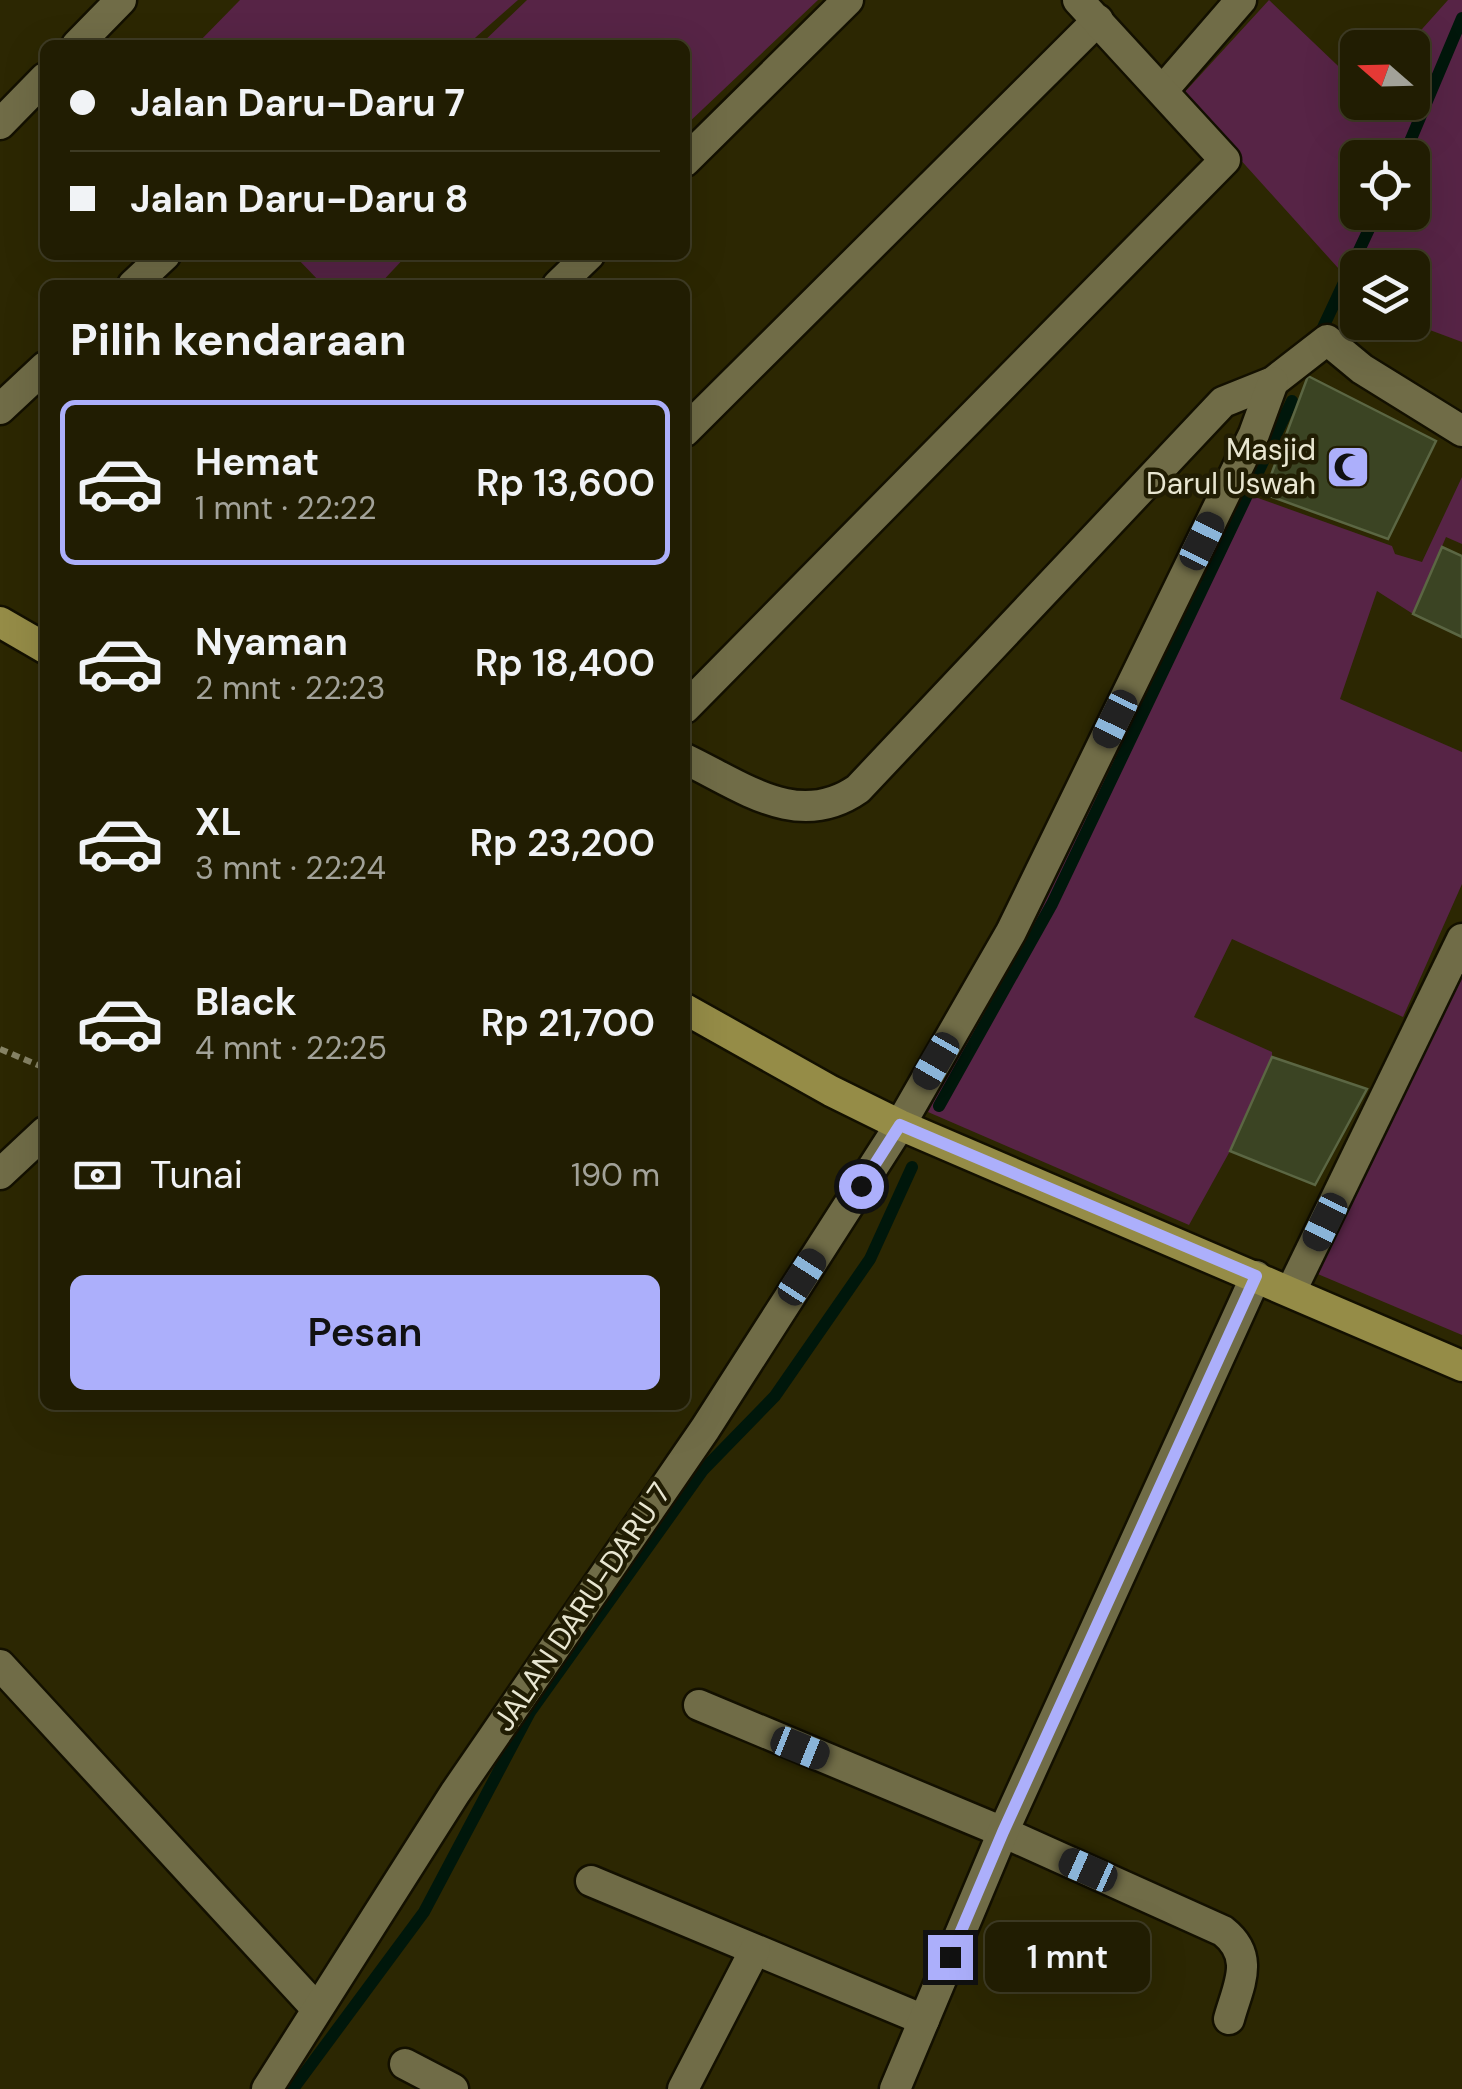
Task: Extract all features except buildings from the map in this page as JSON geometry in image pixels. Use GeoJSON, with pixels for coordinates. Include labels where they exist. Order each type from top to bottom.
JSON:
{"type":"FeatureCollection","features":[{"type":"Feature","properties":{"kind":"main road"},"geometry":{"type":"LineString","coordinates":[[0,622],[40,645]]}},
{"type":"Feature","properties":{"kind":"main road"},"geometry":{"type":"LineString","coordinates":[[690,1012],[830,1091],[900,1125],[1462,1366]]}},
{"type":"Feature","properties":{"kind":"street"},"geometry":{"type":"LineString","coordinates":[[82,40],[121,0]]}},
{"type":"Feature","properties":{"kind":"street"},"geometry":{"type":"LineString","coordinates":[[690,155],[848,0]]}},
{"type":"Feature","properties":{"kind":"street"},"geometry":{"type":"LineString","coordinates":[[1164,90],[1241,0]]}},
{"type":"Feature","properties":{"kind":"street"},"geometry":{"type":"LineString","coordinates":[[690,426],[1088,10],[1225,160],[690,703]]}},
{"type":"Feature","properties":{"kind":"street"},"geometry":{"type":"LineString","coordinates":[[0,124],[40,83]]}},
{"type":"Feature","properties":{"kind":"street"},"geometry":{"type":"LineString","coordinates":[[138,280],[160,260]]}},
{"type":"Feature","properties":{"kind":"street"},"geometry":{"type":"LineString","coordinates":[[563,280],[584,260]]}},
{"type":"Feature","properties":{"kind":"street"},"geometry":{"type":"LineString","coordinates":[[690,762],[782,804],[804,808],[843,799],[858,789],[1223,402],[1273,382],[1326,340],[1362,369],[1462,431]]}},
{"type":"Feature","properties":{"kind":"street"},"geometry":{"type":"LineString","coordinates":[[0,409],[40,372]]}},
{"type":"Feature","properties":{"kind":"street","name":"JALAN DARU-DARU 7"},"geometry":{"type":"LineString","coordinates":[[266,2089],[454,1793],[705,1428],[900,1125],[1010,932],[1254,434],[1273,382]]}},
{"type":"Feature","properties":{"kind":"street"},"geometry":{"type":"LineString","coordinates":[[1291,1291],[1462,940]]}},
{"type":"Feature","properties":{"kind":"street"},"geometry":{"type":"LineString","coordinates":[[0,1174],[40,1137]]}},
{"type":"Feature","properties":{"kind":"street"},"geometry":{"type":"LineString","coordinates":[[895,2089],[1003,1832],[1256,1276]]}},
{"type":"Feature","properties":{"kind":"street"},"geometry":{"type":"LineString","coordinates":[[0,1665],[317,2010]]}},
{"type":"Feature","properties":{"kind":"street"},"geometry":{"type":"LineString","coordinates":[[698,1705],[1003,1832],[1224,1931],[1242,1952],[1242,1972],[1229,2020]]}},
{"type":"Feature","properties":{"kind":"street"},"geometry":{"type":"LineString","coordinates":[[591,1880],[924,2020]]}},
{"type":"Feature","properties":{"kind":"street"},"geometry":{"type":"LineString","coordinates":[[683,2089],[755,1950]]}},
{"type":"Feature","properties":{"kind":"street"},"geometry":{"type":"LineString","coordinates":[[405,2064],[452,2089]]}},
{"type":"Feature","properties":{"kind":"path"},"geometry":{"type":"LineString","coordinates":[[0,1049],[40,1066]]}},
{"type":"Feature","properties":{"kind":"shaded area"},"geometry":{"type":"Polygon","coordinates":[[[240,0],[518,0],[473,40],[201,40],[240,0]]]}},
{"type":"Feature","properties":{"kind":"shaded area"},"geometry":{"type":"Polygon","coordinates":[[[527,0],[818,0],[690,121],[690,40],[485,40],[527,0]]]}},
{"type":"Feature","properties":{"kind":"shaded area"},"geometry":{"type":"Polygon","coordinates":[[[1269,0],[1340,68],[1340,120],[1430,120],[1430,30],[1421,30],[1448,0],[1462,0],[1462,342],[1430,330],[1430,250],[1340,250],[1340,270],[1182,95],[1269,0]]]}},
{"type":"Feature","properties":{"kind":"shaded area"},"geometry":{"type":"Polygon","coordinates":[[[299,260],[402,260],[384,280],[318,280],[299,260]]]}},
{"type":"Feature","properties":{"kind":"shaded area"},"geometry":{"type":"Polygon","coordinates":[[[1462,477],[1462,544],[1446,537],[1413,614],[1377,591],[1340,699],[1462,752],[1462,884],[1403,1017],[1232,939],[1194,1017],[1272,1052],[1272,1057],[1230,1151],[1189,1225],[928,1112],[1244,493],[1392,546],[1395,554],[1422,562],[1462,477]]]}},
{"type":"Feature","properties":{"kind":"shaded area"},"geometry":{"type":"Polygon","coordinates":[[[1462,960],[1462,1335],[1313,1272],[1462,960]]]}},
{"type":"Feature","properties":{"kind":"waterway"},"geometry":{"type":"LineString","coordinates":[[1411,140],[1462,18]]}},
{"type":"Feature","properties":{"kind":"waterway"},"geometry":{"type":"LineString","coordinates":[[1319,336],[1369,230]]}},
{"type":"Feature","properties":{"kind":"waterway"},"geometry":{"type":"LineString","coordinates":[[939,1106],[1052,904],[1292,401]]}},
{"type":"Feature","properties":{"kind":"waterway"},"geometry":{"type":"LineString","coordinates":[[293,2089],[424,1912],[530,1712],[703,1470],[775,1396],[870,1259],[912,1167]]}},
{"type":"Feature","properties":{"kind":"place","name":"Masjid Darul Uswah"},"geometry":{"type":"Point","coordinates":[1348,467]}},
{"type":"Feature","properties":{"kind":"route"},"geometry":{"type":"LineString","coordinates":[[861,1186],[900,1125],[1256,1276],[950,1957]]}}]}
